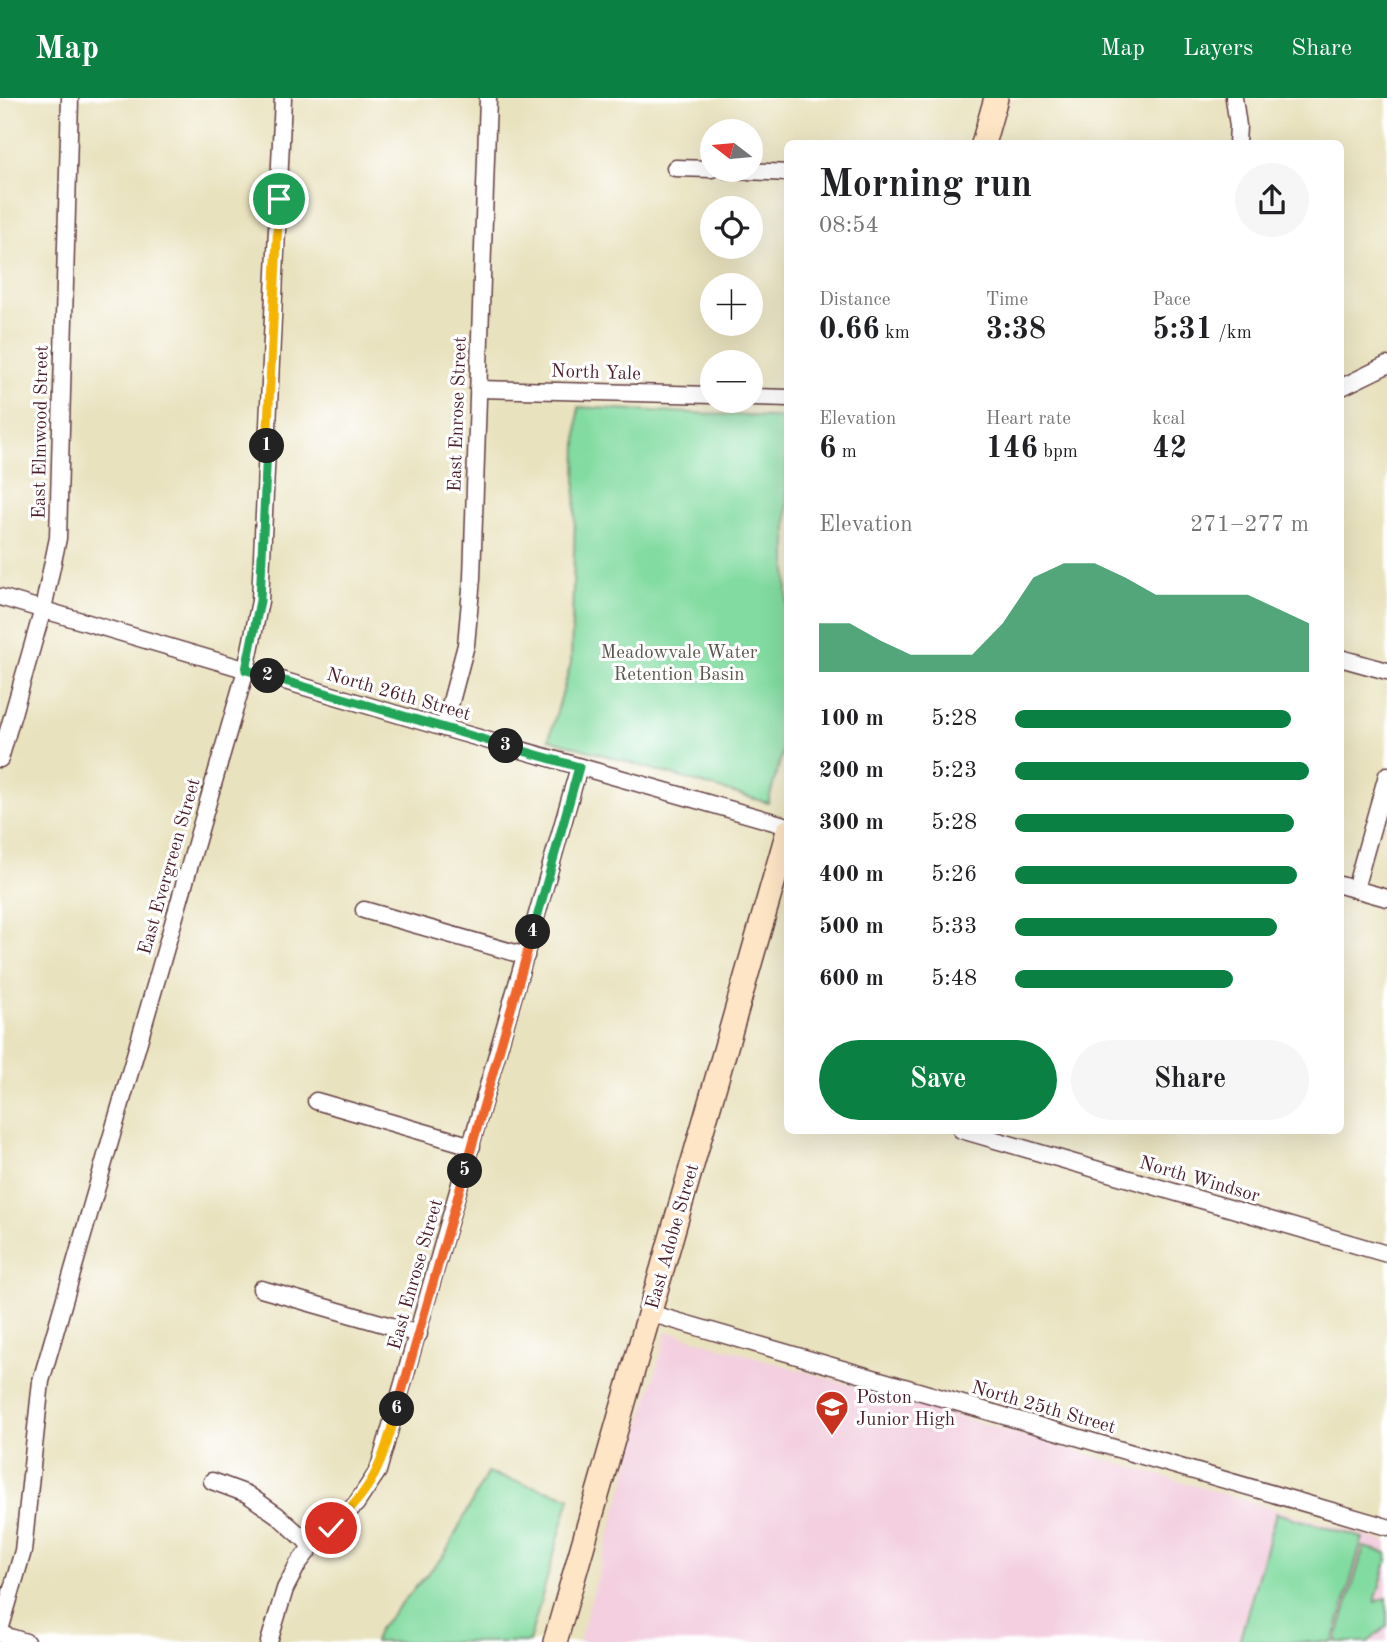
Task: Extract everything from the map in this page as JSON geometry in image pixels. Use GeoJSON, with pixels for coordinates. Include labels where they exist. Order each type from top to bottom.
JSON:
{"type":"FeatureCollection","features":[{"type":"Feature","properties":{"kind":"street","name":"East Elmwood Street"},"geometry":{"type":"LineString","coordinates":[[0,759],[43,609],[58,538],[70,98]]}},
{"type":"Feature","properties":{"kind":"street","name":"East Evergreen Street"},"geometry":{"type":"LineString","coordinates":[[0,1632],[23,1552],[41,1381],[246,670],[260,601],[284,98]]}},
{"type":"Feature","properties":{"kind":"street","name":"East Enrose Street"},"geometry":{"type":"LineString","coordinates":[[444,728],[466,645],[472,578],[488,98]]}},
{"type":"Feature","properties":{"kind":"street"},"geometry":{"type":"LineString","coordinates":[[984,140],[996,98]]}},
{"type":"Feature","properties":{"kind":"street"},"geometry":{"type":"LineString","coordinates":[[1234,98],[1237,140]]}},
{"type":"Feature","properties":{"kind":"street"},"geometry":{"type":"LineString","coordinates":[[675,168],[700,169]]}},
{"type":"Feature","properties":{"kind":"street"},"geometry":{"type":"LineString","coordinates":[[763,172],[784,173]]}},
{"type":"Feature","properties":{"kind":"street"},"geometry":{"type":"LineString","coordinates":[[1344,386],[1387,365]]}},
{"type":"Feature","properties":{"kind":"street","name":"North Yale"},"geometry":{"type":"LineString","coordinates":[[478,389],[700,396]]}},
{"type":"Feature","properties":{"kind":"street"},"geometry":{"type":"LineString","coordinates":[[763,397],[784,398]]}},
{"type":"Feature","properties":{"kind":"street","name":"North 26th Street"},"geometry":{"type":"LineString","coordinates":[[0,597],[784,827]]}},
{"type":"Feature","properties":{"kind":"street"},"geometry":{"type":"LineString","coordinates":[[1344,659],[1387,671]]}},
{"type":"Feature","properties":{"kind":"street","name":"East Enrose Street"},"geometry":{"type":"LineString","coordinates":[[269,1642],[285,1588],[298,1564],[312,1546],[356,1504],[378,1471],[579,767]]}},
{"type":"Feature","properties":{"kind":"street"},"geometry":{"type":"LineString","coordinates":[[1387,775],[1348,887],[1387,898]]}},
{"type":"Feature","properties":{"kind":"street","name":"East Adobe Street"},"geometry":{"type":"LineString","coordinates":[[555,1642],[784,842]]}},
{"type":"Feature","properties":{"kind":"street"},"geometry":{"type":"LineString","coordinates":[[364,910],[526,956]]}},
{"type":"Feature","properties":{"kind":"street"},"geometry":{"type":"LineString","coordinates":[[316,1101],[472,1146]]}},
{"type":"Feature","properties":{"kind":"street","name":"North Windsor"},"geometry":{"type":"LineString","coordinates":[[975,1134],[1387,1254]]}},
{"type":"Feature","properties":{"kind":"street"},"geometry":{"type":"LineString","coordinates":[[261,1289],[419,1334]]}},
{"type":"Feature","properties":{"kind":"street","name":"North 25th Street"},"geometry":{"type":"LineString","coordinates":[[649,1312],[1387,1527]]}},
{"type":"Feature","properties":{"kind":"street"},"geometry":{"type":"LineString","coordinates":[[212,1480],[247,1494],[277,1515],[312,1546]]}},
{"type":"Feature","properties":{"kind":"street"},"geometry":{"type":"LineString","coordinates":[[0,1632],[26,1642]]}},
{"type":"Feature","properties":{"kind":"shaded area","name":"Poston Junior High"},"geometry":{"type":"Polygon","coordinates":[[[667,1331],[1387,1542],[1387,1642],[579,1642],[667,1331]]]}},
{"type":"Feature","properties":{"kind":"green space","name":"Meadowvale Water Retention Basin"},"geometry":{"type":"Polygon","coordinates":[[[578,407],[784,418],[784,747],[768,803],[549,739],[571,663],[578,407]]]}},
{"type":"Feature","properties":{"kind":"green space"},"geometry":{"type":"Polygon","coordinates":[[[487,1473],[570,1497],[529,1642],[374,1642],[378,1630],[445,1554],[487,1473]]]}},
{"type":"Feature","properties":{"kind":"green space"},"geometry":{"type":"Polygon","coordinates":[[[1276,1513],[1363,1538],[1333,1642],[1239,1642],[1276,1513]]]}},
{"type":"Feature","properties":{"kind":"green space"},"geometry":{"type":"Polygon","coordinates":[[[1364,1547],[1387,1553],[1375,1602],[1387,1598],[1387,1626],[1368,1642],[1336,1642],[1364,1547]]]}},
{"type":"Feature","properties":{"kind":"place","name":"Poston Junior High"},"geometry":{"type":"Point","coordinates":[832,1437]}},
{"type":"Feature","properties":{"kind":"route"},"geometry":{"type":"LineString","coordinates":[[279,199],[260,601],[246,670],[579,767],[388,1441],[378,1471],[367,1491],[331,1528]]}}]}
